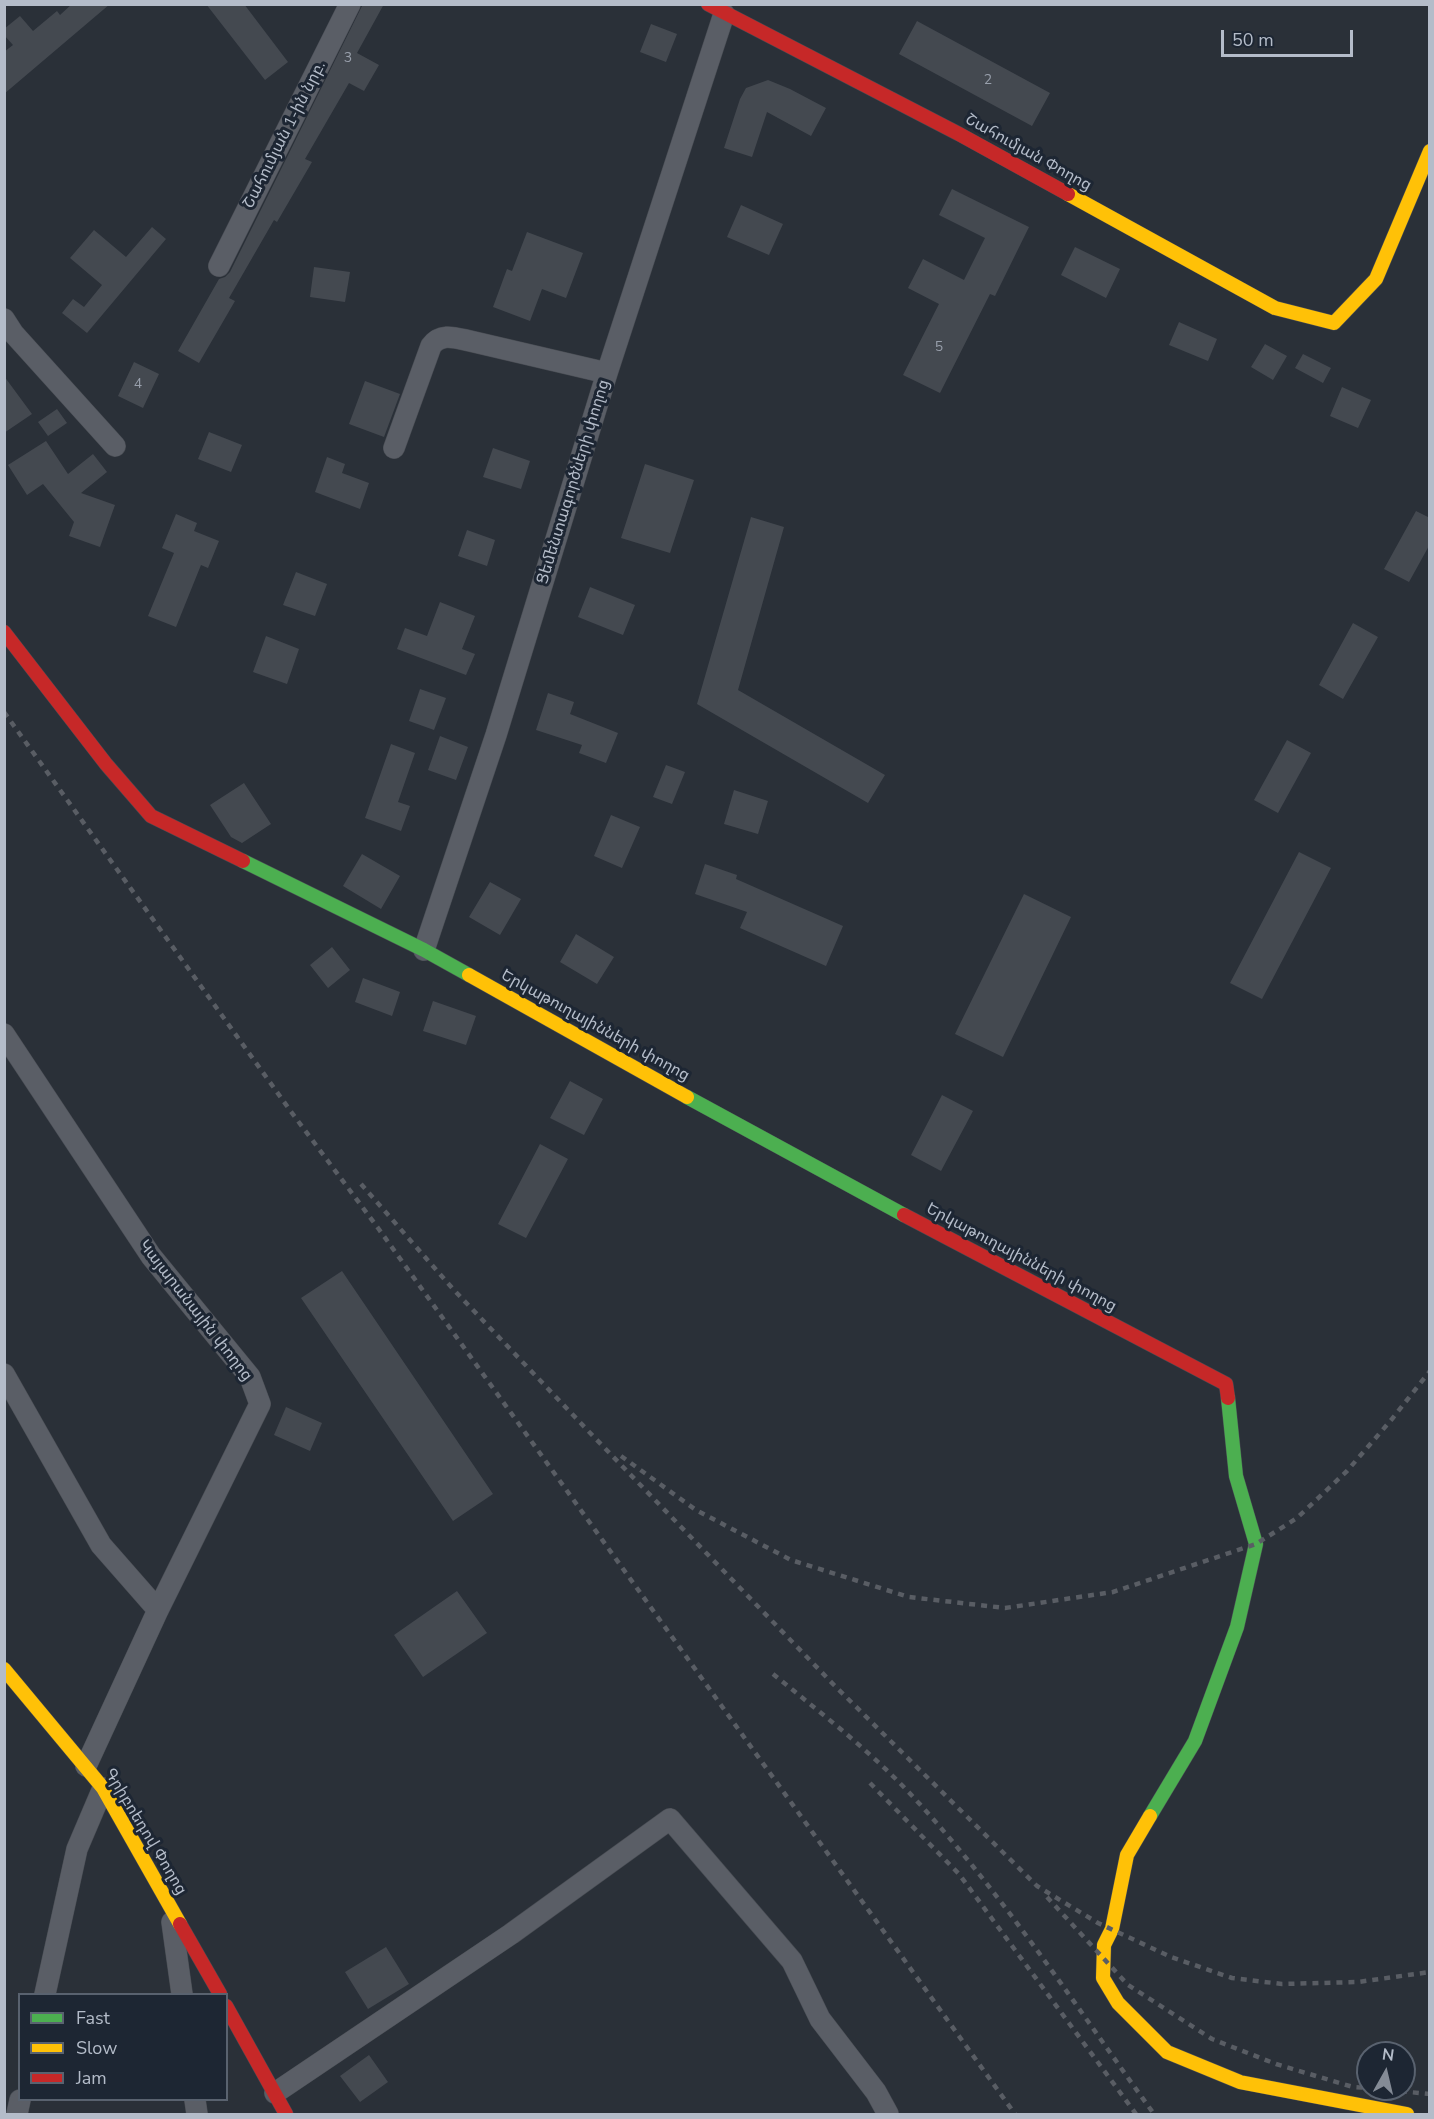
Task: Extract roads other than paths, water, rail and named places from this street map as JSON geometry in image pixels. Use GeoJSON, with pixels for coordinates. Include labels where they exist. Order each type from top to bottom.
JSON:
{"type":"FeatureCollection","features":[{"type":"Feature","properties":{"kind":"street","name":"Շահումյան 1-ին նրբ."},"geometry":{"type":"LineString","coordinates":[[219,266],[350,4]]}},
{"type":"Feature","properties":{"kind":"street","name":"Շահումյան Փողոց"},"geometry":{"type":"LineString","coordinates":[[716,9],[959,134],[1275,308],[1334,323],[1376,279],[1430,151]]}},
{"type":"Feature","properties":{"kind":"street","name":"Ցեմենտագործների փողոց"},"geometry":{"type":"LineString","coordinates":[[424,950],[496,735],[716,9]]}},
{"type":"Feature","properties":{"kind":"street"},"geometry":{"type":"LineString","coordinates":[[4,319],[13,333],[115,446]]}},
{"type":"Feature","properties":{"kind":"street"},"geometry":{"type":"LineString","coordinates":[[394,448],[431,346],[441,337],[470,340],[607,373]]}},
{"type":"Feature","properties":{"kind":"street","name":"Երկաթուղայինների փողոց"},"geometry":{"type":"LineString","coordinates":[[4,632],[106,764],[151,816],[424,950],[843,1183],[1226,1384],[1236,1476],[1256,1544],[1237,1627],[1195,1741],[1127,1856],[1114,1921],[1104,1944],[1103,1978],[1119,2003],[1167,2052],[1240,2082],[1407,2115]]}},
{"type":"Feature","properties":{"kind":"street","name":"Կայարանային փողոց"},"geometry":{"type":"LineString","coordinates":[[4,1034],[150,1256],[250,1377],[260,1404],[158,1610],[86,1766]]}},
{"type":"Feature","properties":{"kind":"street"},"geometry":{"type":"LineString","coordinates":[[4,1374],[101,1545],[158,1610]]}},
{"type":"Feature","properties":{"kind":"street","name":"Գրիբոեդով Փողոց"},"geometry":{"type":"LineString","coordinates":[[4,1669],[103,1788],[219,1993]]}},
{"type":"Feature","properties":{"kind":"street"},"geometry":{"type":"LineString","coordinates":[[45,1993],[76,1849],[103,1788]]}},
{"type":"Feature","properties":{"kind":"street"},"geometry":{"type":"LineString","coordinates":[[275,2092],[511,1934],[670,1819],[792,1961],[820,2019],[876,2092],[888,2115]]}},
{"type":"Feature","properties":{"kind":"street"},"geometry":{"type":"LineString","coordinates":[[171,1907],[182,1993]]}},
{"type":"Feature","properties":{"kind":"street"},"geometry":{"type":"LineString","coordinates":[[228,2010],[286,2115]]}},
{"type":"Feature","properties":{"kind":"railway"},"geometry":{"type":"LineString","coordinates":[[4,712],[1015,2114]]}},
{"type":"Feature","properties":{"kind":"railway"},"geometry":{"type":"LineString","coordinates":[[361,1184],[453,1289],[594,1437],[834,1685],[1037,1886],[1098,1923],[1171,1957],[1232,1978],[1282,1984],[1358,1982],[1430,1972]]}},
{"type":"Feature","properties":{"kind":"railway"},"geometry":{"type":"LineString","coordinates":[[621,1456],[696,1510],[791,1560],[909,1597],[1005,1608],[1113,1592],[1256,1544],[1297,1518],[1347,1471],[1430,1371]]}},
{"type":"Feature","properties":{"kind":"railway"},"geometry":{"type":"LineString","coordinates":[[773,1674],[847,1734],[882,1766],[949,1837],[1010,1914],[1154,2114]]}},
{"type":"Feature","properties":{"kind":"railway"},"geometry":{"type":"LineString","coordinates":[[870,1783],[959,1874],[1136,2114]]}},
{"type":"Feature","properties":{"kind":"railway"},"geometry":{"type":"LineString","coordinates":[[1047,1897],[1128,1985],[1212,2039],[1276,2064],[1356,2087]]}},
{"type":"Feature","properties":{"kind":"railway"},"geometry":{"type":"LineString","coordinates":[[1416,2093],[1430,2094]]}}]}
